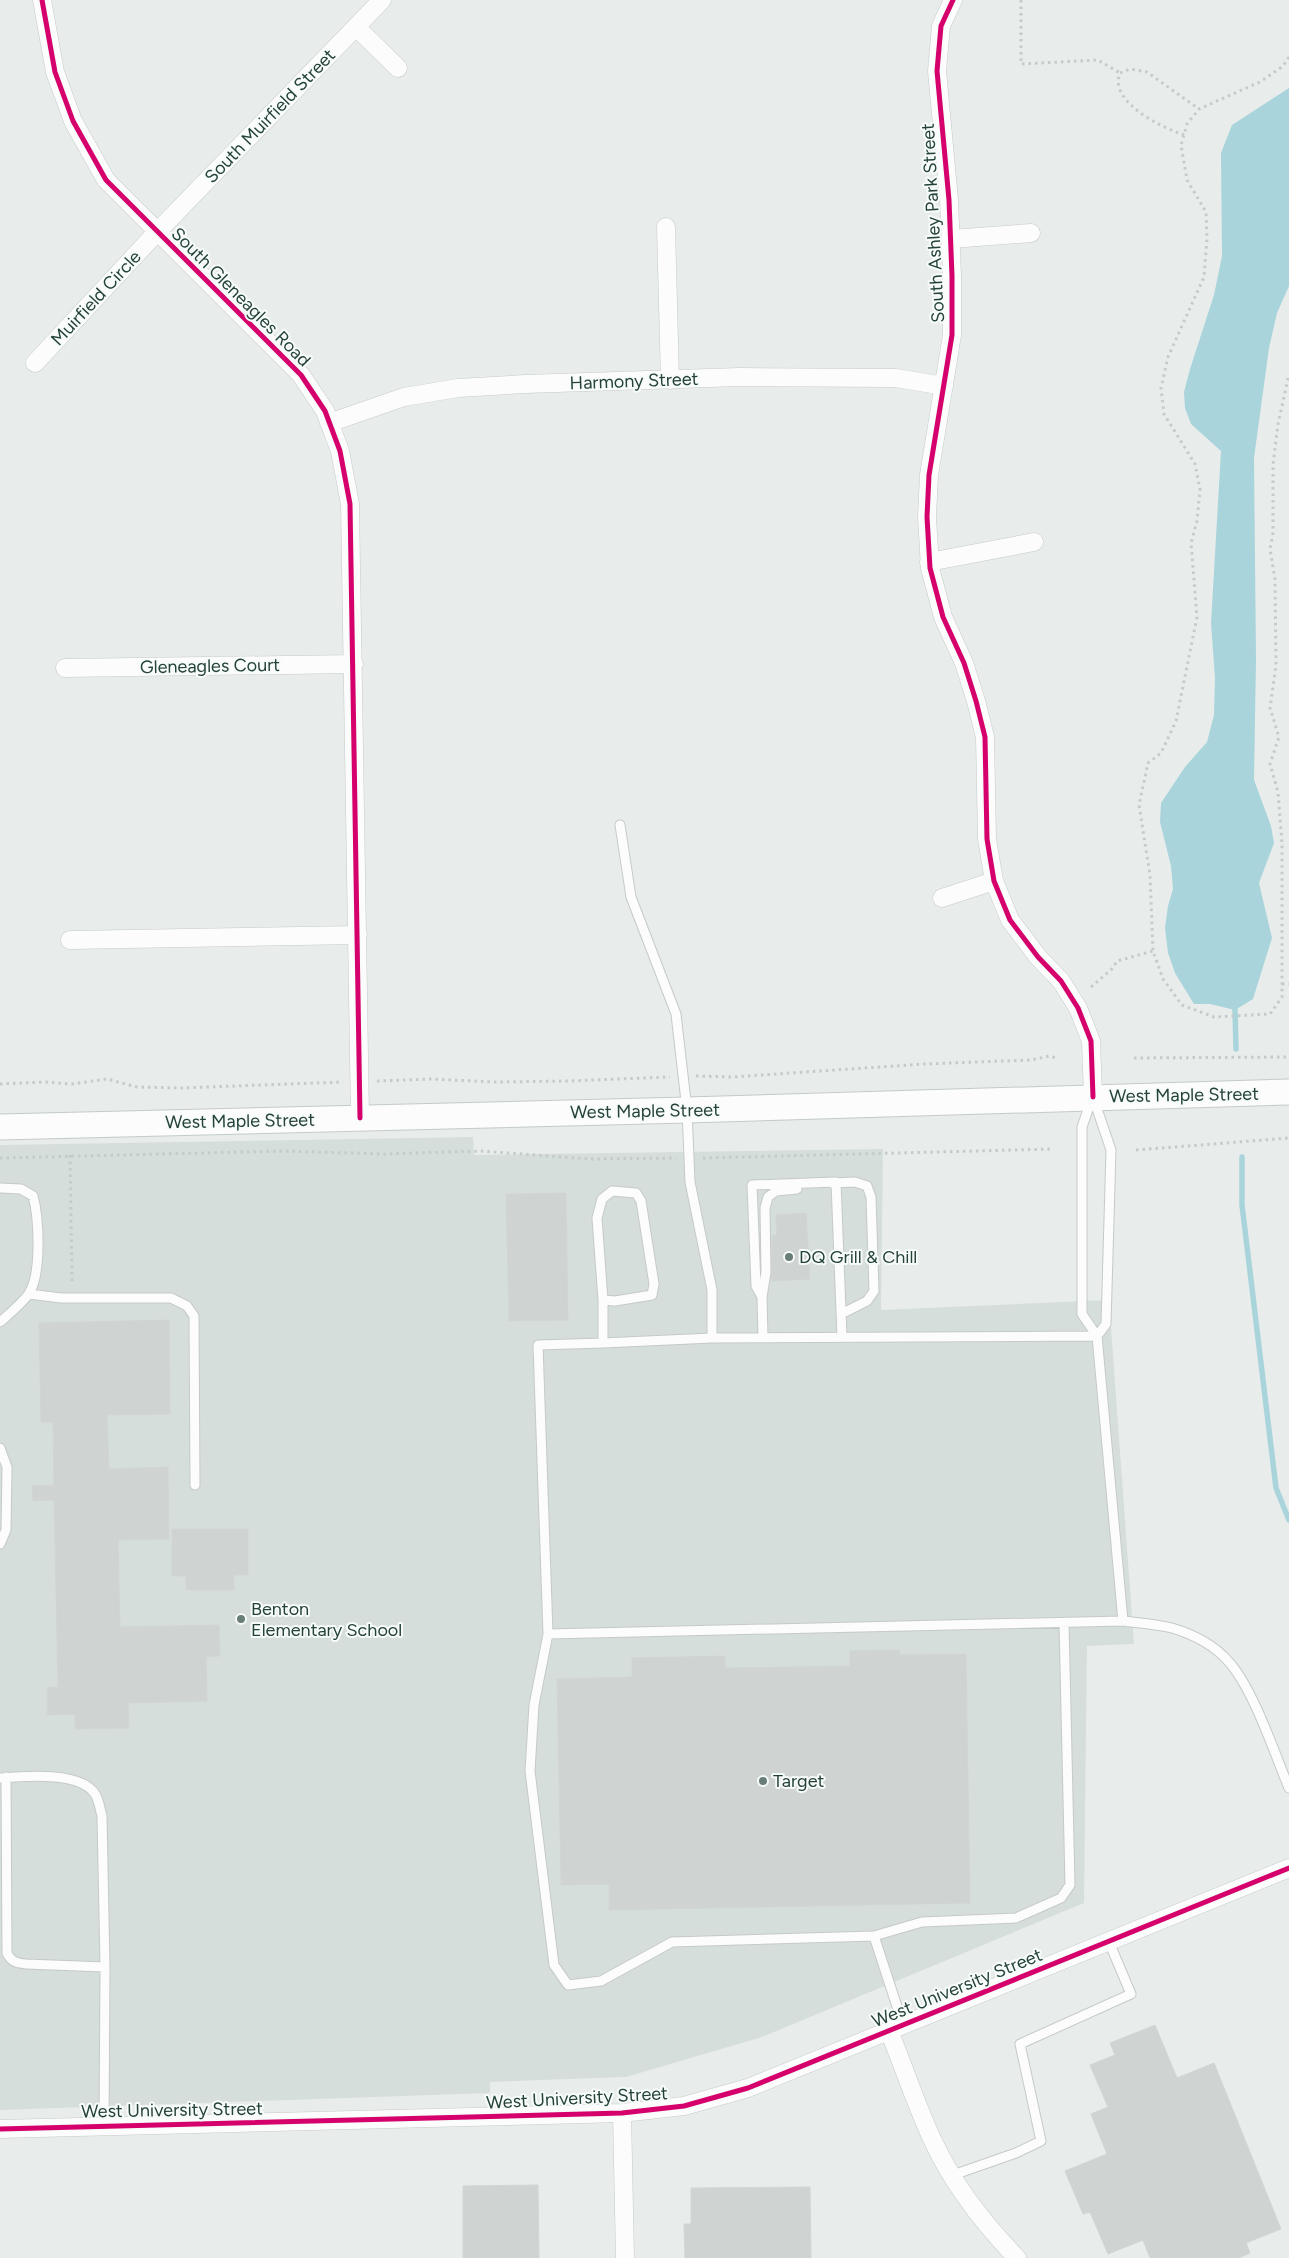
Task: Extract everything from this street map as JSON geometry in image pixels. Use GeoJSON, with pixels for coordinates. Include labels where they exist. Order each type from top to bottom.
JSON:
{"type":"FeatureCollection","features":[{"type":"Feature","properties":{"kind":"main road","name":"West Maple Street"},"geometry":{"type":"LineString","coordinates":[[0,1127],[687,1110],[1289,1092]]}},
{"type":"Feature","properties":{"kind":"street","name":"South Gleneagles Road"},"geometry":{"type":"LineString","coordinates":[[42,0],[55,72],[73,121],[106,180],[301,375],[324,411],[340,451],[350,504],[360,1118]]}},
{"type":"Feature","properties":{"kind":"street","name":"South Muirfield Street"},"geometry":{"type":"LineString","coordinates":[[157,232],[382,0]]}},
{"type":"Feature","properties":{"kind":"street","name":"South Ashley Park Street"},"geometry":{"type":"LineString","coordinates":[[953,0],[941,26],[937,71],[951,239],[952,336],[929,475],[926,517],[929,562],[943,617],[964,663],[985,737],[987,839],[994,881],[1010,920],[1038,957],[1061,981],[1078,1008],[1090,1042],[1093,1097]]}},
{"type":"Feature","properties":{"kind":"street"},"geometry":{"type":"LineString","coordinates":[[356,27],[398,68]]}},
{"type":"Feature","properties":{"kind":"street"},"geometry":{"type":"LineString","coordinates":[[666,227],[670,380]]}},
{"type":"Feature","properties":{"kind":"street","name":"Muirfield Circle"},"geometry":{"type":"LineString","coordinates":[[36,363],[157,232]]}},
{"type":"Feature","properties":{"kind":"street"},"geometry":{"type":"LineString","coordinates":[[951,239],[1031,233]]}},
{"type":"Feature","properties":{"kind":"street","name":"Harmony Street"},"geometry":{"type":"LineString","coordinates":[[329,423],[404,397],[458,388],[740,377],[896,378],[944,386]]}},
{"type":"Feature","properties":{"kind":"street"},"geometry":{"type":"LineString","coordinates":[[929,562],[1034,542]]}},
{"type":"Feature","properties":{"kind":"street","name":"Gleneagles Court"},"geometry":{"type":"LineString","coordinates":[[65,668],[354,664]]}},
{"type":"Feature","properties":{"kind":"street"},"geometry":{"type":"LineString","coordinates":[[942,898],[994,881]]}},
{"type":"Feature","properties":{"kind":"street"},"geometry":{"type":"LineString","coordinates":[[70,940],[358,935]]}},
{"type":"Feature","properties":{"kind":"street","name":"West University Street"},"geometry":{"type":"LineString","coordinates":[[0,2129],[622,2113],[684,2106],[748,2088],[1289,1868]]}},
{"type":"Feature","properties":{"kind":"street"},"geometry":{"type":"LineString","coordinates":[[896,2028],[933,2141],[968,2200],[999,2240],[1017,2258]]}},
{"type":"Feature","properties":{"kind":"street"},"geometry":{"type":"LineString","coordinates":[[622,2113],[625,2258]]}},
{"type":"Feature","properties":{"kind":"lane"},"geometry":{"type":"LineString","coordinates":[[620,825],[632,897],[676,1014],[687,1110],[690,1182],[712,1290],[712,1338]]}},
{"type":"Feature","properties":{"kind":"lane"},"geometry":{"type":"LineString","coordinates":[[1093,1097],[1111,1150],[1106,1324],[1097,1336]]}},
{"type":"Feature","properties":{"kind":"lane"},"geometry":{"type":"LineString","coordinates":[[1093,1097],[1082,1127],[1082,1314],[1097,1336],[1123,1621]]}},
{"type":"Feature","properties":{"kind":"lane"},"geometry":{"type":"LineString","coordinates":[[836,1182],[842,1337]]}},
{"type":"Feature","properties":{"kind":"lane"},"geometry":{"type":"LineString","coordinates":[[763,1338],[762,1297],[766,1272],[765,1208],[768,1197],[776,1190],[803,1189],[836,1182]]}},
{"type":"Feature","properties":{"kind":"lane"},"geometry":{"type":"LineString","coordinates":[[762,1297],[756,1286],[752,1185],[856,1182],[866,1186],[871,1197],[874,1291],[867,1301],[842,1314]]}},
{"type":"Feature","properties":{"kind":"lane"},"geometry":{"type":"LineString","coordinates":[[0,1188],[21,1189],[33,1196],[37,1213],[36,1276],[29,1294],[0,1322]]}},
{"type":"Feature","properties":{"kind":"lane"},"geometry":{"type":"LineString","coordinates":[[602,1300],[615,1302],[652,1295],[654,1284],[640,1201],[636,1193],[612,1190],[602,1199],[597,1218],[603,1343]]}},
{"type":"Feature","properties":{"kind":"lane"},"geometry":{"type":"LineString","coordinates":[[29,1294],[60,1298],[172,1298],[187,1306],[194,1316],[195,1485]]}},
{"type":"Feature","properties":{"kind":"lane"},"geometry":{"type":"LineString","coordinates":[[1064,1623],[1070,1884],[1061,1898],[1016,1918],[922,1922],[874,1936],[672,1942],[601,1980],[568,1985],[554,1965],[530,1771],[534,1705],[548,1634],[538,1345],[712,1338],[1097,1336]]}},
{"type":"Feature","properties":{"kind":"lane"},"geometry":{"type":"LineString","coordinates":[[0,1448],[7,1467],[6,1530],[0,1544]]}},
{"type":"Feature","properties":{"kind":"lane"},"geometry":{"type":"LineString","coordinates":[[548,1634],[1123,1621],[1172,1628],[1212,1647],[1228,1661],[1256,1710],[1289,1788]]}},
{"type":"Feature","properties":{"kind":"lane"},"geometry":{"type":"LineString","coordinates":[[104,2126],[105,1967],[102,1816],[96,1794],[86,1784],[67,1778],[3,1778],[7,1953],[9,1958],[15,1962],[26,1964],[105,1967]]}},
{"type":"Feature","properties":{"kind":"lane"},"geometry":{"type":"LineString","coordinates":[[874,1936],[896,2028]]}},
{"type":"Feature","properties":{"kind":"lane"},"geometry":{"type":"LineString","coordinates":[[953,2175],[1016,2153],[1041,2141],[1020,2044],[1131,1994],[1109,1942]]}},
{"type":"Feature","properties":{"kind":"path"},"geometry":{"type":"LineString","coordinates":[[1021,0],[1021,64],[1098,60],[1120,73]]}},
{"type":"Feature","properties":{"kind":"path"},"geometry":{"type":"LineString","coordinates":[[1289,56],[1283,66],[1260,82],[1199,109],[1187,124],[1181,145],[1187,180],[1206,212],[1207,239],[1204,277],[1168,357],[1161,388],[1164,414],[1196,464],[1200,489],[1191,543],[1196,617],[1176,721],[1161,753],[1148,763],[1139,805],[1150,875],[1153,951],[1163,979],[1182,1005],[1214,1017],[1270,1014],[1282,997],[1282,844],[1278,792],[1270,764],[1279,737],[1270,708],[1276,665],[1275,579],[1270,549],[1273,533],[1273,465],[1278,424],[1289,374]]}},
{"type":"Feature","properties":{"kind":"path"},"geometry":{"type":"LineString","coordinates":[[1184,135],[1163,128],[1133,107],[1122,93],[1118,78],[1120,73],[1130,69],[1147,72],[1199,109]]}},
{"type":"Feature","properties":{"kind":"path"},"geometry":{"type":"LineString","coordinates":[[1091,987],[1113,968],[1117,961],[1153,951]]}},
{"type":"Feature","properties":{"kind":"path"},"geometry":{"type":"LineString","coordinates":[[1282,984],[1289,984]]}},
{"type":"Feature","properties":{"kind":"path"},"geometry":{"type":"LineString","coordinates":[[0,1084],[46,1082],[72,1084],[107,1079],[137,1087],[181,1088],[430,1079],[495,1082],[683,1076],[732,1077],[924,1064],[1031,1060],[1050,1056],[1056,1058]]}},
{"type":"Feature","properties":{"kind":"path"},"geometry":{"type":"LineString","coordinates":[[1134,1058],[1289,1057]]}},
{"type":"Feature","properties":{"kind":"path"},"geometry":{"type":"LineString","coordinates":[[1136,1150],[1289,1138]]}},
{"type":"Feature","properties":{"kind":"path"},"geometry":{"type":"LineString","coordinates":[[0,1158],[284,1151],[382,1154],[481,1151],[590,1159],[1053,1148]]}},
{"type":"Feature","properties":{"kind":"path"},"geometry":{"type":"LineString","coordinates":[[70,1155],[72,1281]]}},
{"type":"Feature","properties":{"kind":"shaded area"},"geometry":{"type":"Polygon","coordinates":[[[473,1137],[474,1155],[883,1149],[881,1310],[1109,1300],[1134,1644],[1087,1646],[1084,1903],[762,2037],[626,2077],[490,2082],[490,2093],[0,2110],[0,1145],[473,1137]]]}},
{"type":"Feature","properties":{"kind":"water"},"geometry":{"type":"Polygon","coordinates":[[[1289,88],[1289,286],[1277,313],[1269,348],[1254,458],[1256,659],[1254,780],[1271,826],[1274,843],[1259,883],[1272,938],[1253,999],[1235,1010],[1210,1004],[1194,1004],[1175,973],[1168,953],[1165,928],[1173,889],[1171,866],[1160,822],[1161,803],[1185,767],[1207,742],[1214,715],[1215,678],[1211,623],[1221,451],[1191,424],[1185,408],[1184,392],[1214,295],[1222,256],[1221,153],[1232,125],[1289,88]]]}},
{"type":"Feature","properties":{"kind":"building"},"geometry":{"type":"Polygon","coordinates":[[[566,1193],[568,1320],[509,1321],[506,1194],[566,1193]]]}},
{"type":"Feature","properties":{"kind":"building","name":"DQ Grill & Chill"},"geometry":{"type":"Polygon","coordinates":[[[806,1213],[810,1279],[771,1281],[772,1236],[777,1235],[776,1215],[806,1213]]]}},
{"type":"Feature","properties":{"kind":"building"},"geometry":{"type":"Polygon","coordinates":[[[169,1320],[170,1414],[107,1415],[109,1469],[168,1467],[169,1539],[118,1540],[120,1627],[219,1625],[220,1656],[206,1657],[207,1701],[128,1703],[129,1728],[75,1729],[75,1714],[47,1715],[47,1687],[58,1687],[54,1500],[33,1501],[32,1486],[54,1485],[53,1422],[41,1422],[39,1323],[169,1320]]]}},
{"type":"Feature","properties":{"kind":"building"},"geometry":{"type":"Polygon","coordinates":[[[172,1529],[248,1529],[248,1575],[234,1575],[234,1590],[186,1590],[186,1576],[172,1576],[172,1529]]]}},
{"type":"Feature","properties":{"kind":"building","name":"Target"},"geometry":{"type":"Polygon","coordinates":[[[900,1650],[900,1655],[966,1654],[970,1903],[609,1910],[609,1884],[561,1885],[557,1679],[632,1677],[632,1658],[725,1656],[725,1668],[850,1666],[850,1651],[900,1650]]]}},
{"type":"Feature","properties":{"kind":"building"},"geometry":{"type":"Polygon","coordinates":[[[1155,2025],[1177,2078],[1214,2063],[1281,2229],[1246,2243],[1250,2253],[1239,2258],[1150,2258],[1143,2240],[1108,2254],[1090,2212],[1083,2214],[1065,2171],[1107,2154],[1091,2114],[1108,2107],[1090,2065],[1115,2055],[1110,2043],[1155,2025]]]}},
{"type":"Feature","properties":{"kind":"building"},"geometry":{"type":"Polygon","coordinates":[[[538,2185],[539,2258],[463,2258],[463,2186],[538,2185]]]}},
{"type":"Feature","properties":{"kind":"building"},"geometry":{"type":"Polygon","coordinates":[[[810,2187],[811,2258],[685,2258],[684,2224],[691,2224],[691,2188],[810,2187]]]}},
{"type":"Feature","properties":{"kind":"waterway"},"geometry":{"type":"LineString","coordinates":[[1235,1010],[1236,1049]]}},
{"type":"Feature","properties":{"kind":"waterway"},"geometry":{"type":"LineString","coordinates":[[1242,1157],[1242,1205],[1276,1488],[1289,1520]]}},
{"type":"Feature","properties":{"kind":"cycle path"},"geometry":{"type":"LineString","coordinates":[[42,0],[55,72],[73,121],[106,180],[301,375],[325,411],[340,451],[350,504],[360,1118]]}},
{"type":"Feature","properties":{"kind":"cycle path"},"geometry":{"type":"LineString","coordinates":[[953,0],[941,26],[937,71],[949,200],[952,335],[929,475],[927,517],[930,568],[943,617],[964,663],[985,737],[987,839],[994,881],[1010,920],[1038,957],[1061,981],[1078,1008],[1091,1041],[1093,1097]]}},
{"type":"Feature","properties":{"kind":"cycle path"},"geometry":{"type":"LineString","coordinates":[[0,2129],[622,2113],[684,2106],[748,2088],[1289,1868]]}},
{"type":"Feature","properties":{"kind":"place","name":"DQ Grill & Chill"},"geometry":{"type":"Point","coordinates":[789,1257]}},
{"type":"Feature","properties":{"kind":"place","name":"Benton Elementary School"},"geometry":{"type":"Point","coordinates":[241,1619]}},
{"type":"Feature","properties":{"kind":"place","name":"Target"},"geometry":{"type":"Point","coordinates":[763,1781]}}]}
